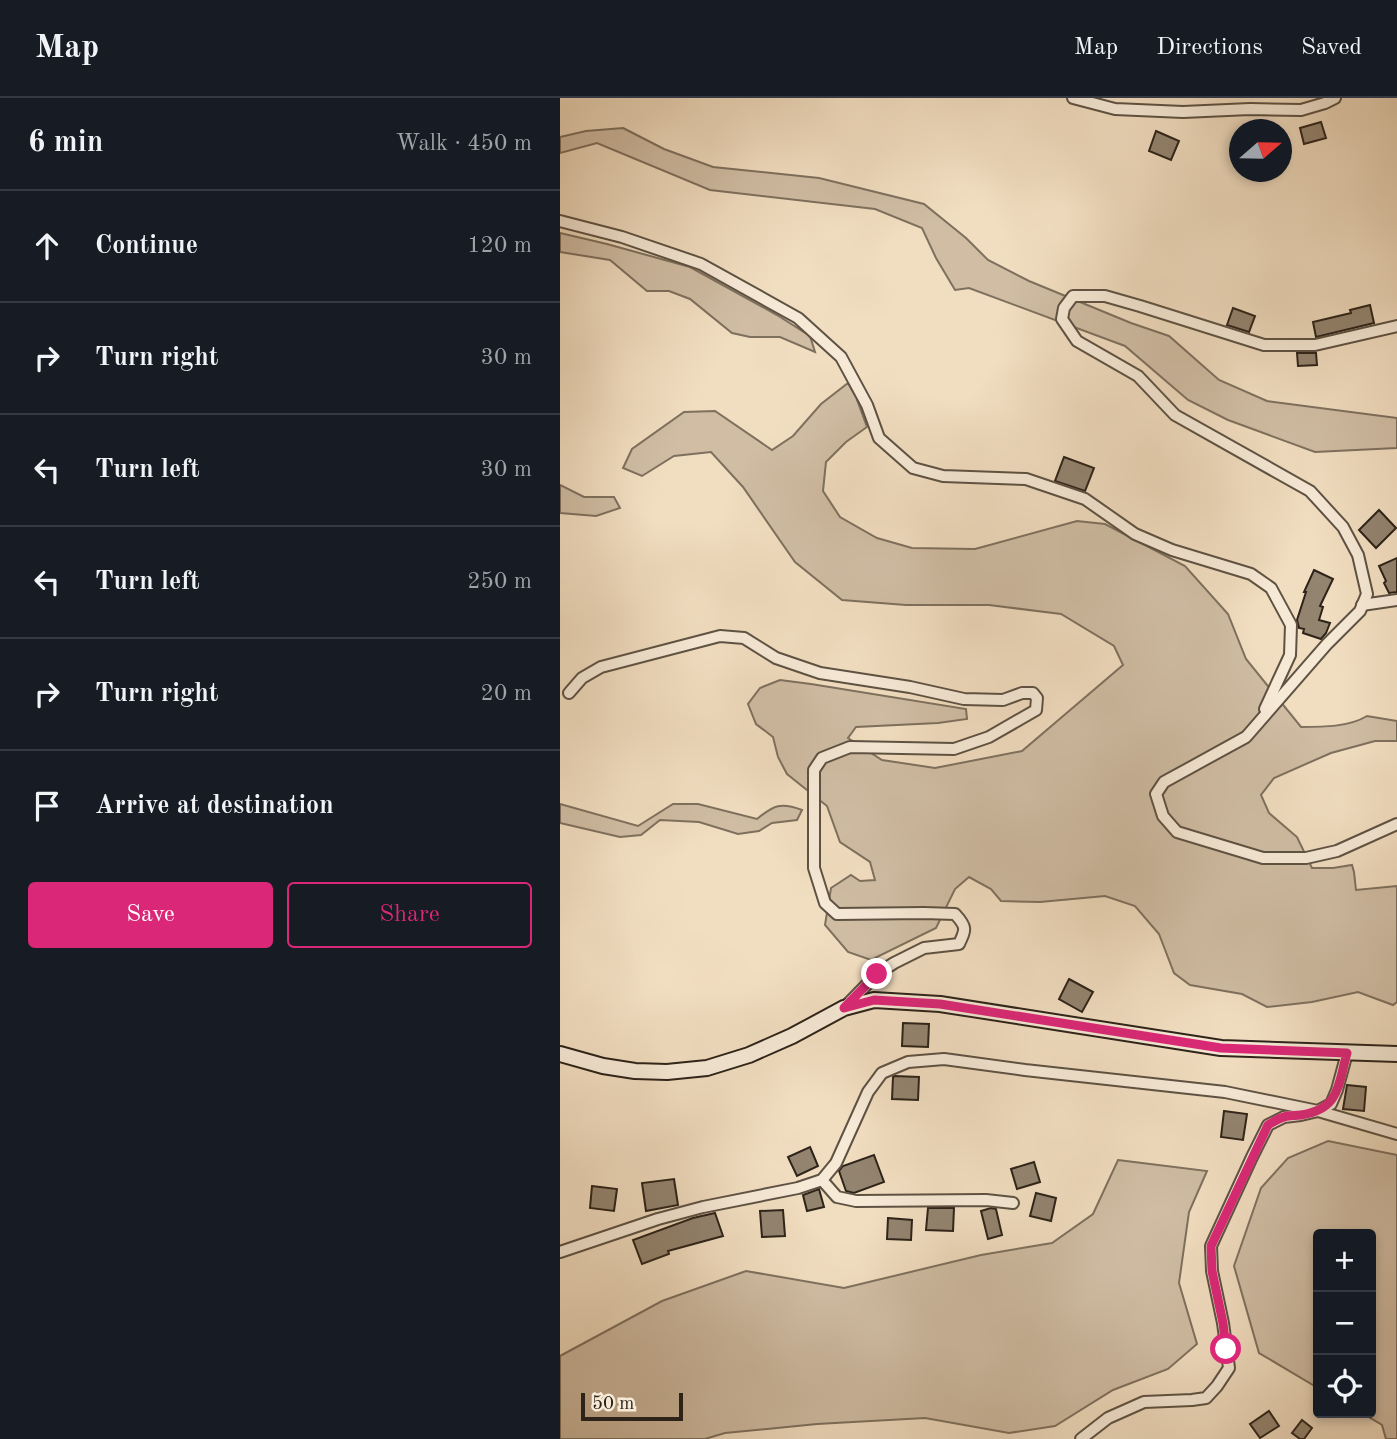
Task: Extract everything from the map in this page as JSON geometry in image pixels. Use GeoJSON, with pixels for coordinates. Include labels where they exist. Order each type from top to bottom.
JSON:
{"type":"FeatureCollection","features":[{"type":"Feature","properties":{"kind":"street"},"geometry":{"type":"LineString","coordinates":[[1073,98],[1115,109],[1183,112],[1301,110],[1335,98]]}},
{"type":"Feature","properties":{"kind":"street"},"geometry":{"type":"LineString","coordinates":[[560,221],[622,237],[701,264],[798,318],[841,357],[867,405],[879,438],[913,468],[943,476],[1026,479],[1085,499],[1135,534],[1172,550],[1251,574],[1271,588],[1291,625],[1290,655],[1259,721]]}},
{"type":"Feature","properties":{"kind":"street"},"geometry":{"type":"LineString","coordinates":[[1397,326],[1315,345],[1264,345],[1105,296],[1073,296],[1064,308],[1062,319],[1077,341],[1138,376],[1175,415],[1310,491],[1343,527],[1358,555],[1367,594],[1360,611],[1327,644],[1246,737],[1164,782],[1156,794],[1163,816],[1177,832],[1263,858],[1306,858],[1337,850],[1397,824]]}},
{"type":"Feature","properties":{"kind":"street"},"geometry":{"type":"LineString","coordinates":[[1362,605],[1397,600]]}},
{"type":"Feature","properties":{"kind":"street"},"geometry":{"type":"LineString","coordinates":[[569,693],[582,678],[601,667],[720,636],[744,638],[776,658],[820,673],[910,687],[964,699],[1003,700],[1022,693],[1033,694],[1037,698],[1036,710],[989,737],[954,749],[850,747],[822,758],[814,770],[814,868],[825,903],[837,914],[956,914],[965,931],[959,944],[924,948],[894,963],[877,974],[844,1008]]}},
{"type":"Feature","properties":{"kind":"street"},"geometry":{"type":"LineString","coordinates":[[560,1054],[603,1066],[635,1071],[667,1072],[707,1068],[749,1055],[844,1008],[874,1000],[940,1004],[1221,1048],[1397,1055]]}},
{"type":"Feature","properties":{"kind":"street"},"geometry":{"type":"LineString","coordinates":[[1081,1439],[1108,1418],[1144,1402],[1206,1398],[1217,1386],[1229,1368],[1212,1271],[1211,1246],[1268,1125],[1284,1116],[1318,1111],[1331,1104],[1347,1053]]}},
{"type":"Feature","properties":{"kind":"street"},"geometry":{"type":"LineString","coordinates":[[560,1252],[658,1219],[822,1180],[836,1163],[868,1092],[882,1073],[908,1062],[944,1059],[1225,1092],[1318,1111],[1397,1134]]}},
{"type":"Feature","properties":{"kind":"street"},"geometry":{"type":"LineString","coordinates":[[822,1180],[837,1197],[856,1201],[986,1200],[1013,1203]]}},
{"type":"Feature","properties":{"kind":"shaded area"},"geometry":{"type":"Polygon","coordinates":[[[623,128],[664,149],[713,167],[819,178],[924,204],[988,260],[1029,281],[1169,336],[1219,380],[1267,401],[1397,418],[1397,448],[1315,452],[1228,420],[1188,400],[1125,346],[969,288],[955,290],[922,228],[875,209],[710,190],[597,143],[560,153],[560,137],[586,131],[623,128]]]}},
{"type":"Feature","properties":{"kind":"shaded area"},"geometry":{"type":"Polygon","coordinates":[[[560,233],[690,267],[810,336],[815,352],[780,337],[750,337],[732,333],[690,299],[669,291],[647,291],[610,260],[560,252],[560,233]]]}},
{"type":"Feature","properties":{"kind":"shaded area"},"geometry":{"type":"Polygon","coordinates":[[[848,383],[867,427],[846,442],[826,462],[823,491],[840,517],[877,538],[912,548],[975,549],[1077,521],[1105,524],[1185,566],[1228,614],[1246,659],[1301,727],[1344,724],[1367,716],[1397,721],[1397,741],[1375,741],[1331,753],[1274,778],[1261,795],[1269,813],[1297,837],[1312,868],[1352,865],[1356,890],[1397,886],[1397,1002],[1393,1005],[1358,992],[1312,1002],[1267,1007],[1242,994],[1190,985],[1174,973],[1159,934],[1135,906],[1105,896],[1040,902],[1001,901],[991,889],[969,877],[955,889],[936,928],[871,960],[848,952],[825,925],[831,888],[851,875],[860,881],[875,880],[870,862],[840,842],[827,806],[787,774],[778,757],[773,737],[756,724],[748,704],[760,688],[780,680],[966,709],[967,719],[856,727],[848,738],[882,760],[935,768],[1022,751],[1123,665],[1114,646],[1061,614],[989,605],[906,605],[842,600],[795,562],[743,487],[711,452],[674,456],[642,476],[623,468],[632,449],[684,412],[715,411],[772,450],[793,436],[821,404],[848,383]]]}},
{"type":"Feature","properties":{"kind":"shaded area"},"geometry":{"type":"Polygon","coordinates":[[[560,485],[584,497],[614,497],[620,508],[596,516],[560,513],[560,485]]]}},
{"type":"Feature","properties":{"kind":"shaded area"},"geometry":{"type":"Polygon","coordinates":[[[560,804],[638,826],[673,804],[698,804],[757,819],[778,806],[802,810],[797,820],[772,823],[759,831],[738,834],[699,822],[660,820],[641,835],[620,837],[560,823],[560,804]]]}},
{"type":"Feature","properties":{"kind":"shaded area"},"geometry":{"type":"Polygon","coordinates":[[[1328,1141],[1397,1155],[1397,1439],[1386,1439],[1382,1425],[1370,1418],[1376,1418],[1376,1229],[1313,1229],[1313,1385],[1259,1353],[1234,1266],[1261,1188],[1288,1158],[1328,1141]]]}},
{"type":"Feature","properties":{"kind":"shaded area"},"geometry":{"type":"Polygon","coordinates":[[[1118,1160],[1207,1171],[1189,1212],[1179,1283],[1197,1344],[1168,1369],[1113,1390],[1055,1426],[1009,1433],[925,1418],[817,1424],[725,1433],[705,1439],[560,1439],[560,1356],[662,1301],[746,1271],[844,1288],[981,1255],[1052,1243],[1093,1214],[1118,1160]]]}},
{"type":"Feature","properties":{"kind":"building"},"geometry":{"type":"Polygon","coordinates":[[[1321,122],[1326,138],[1304,144],[1300,128],[1321,122]]]}},
{"type":"Feature","properties":{"kind":"building"},"geometry":{"type":"Polygon","coordinates":[[[1156,131],[1179,141],[1171,160],[1149,151],[1156,131]]]}},
{"type":"Feature","properties":{"kind":"building"},"geometry":{"type":"Polygon","coordinates":[[[1370,305],[1374,323],[1316,337],[1313,322],[1351,313],[1350,310],[1370,305]]]}},
{"type":"Feature","properties":{"kind":"building"},"geometry":{"type":"Polygon","coordinates":[[[1233,308],[1255,316],[1249,332],[1227,325],[1233,308]]]}},
{"type":"Feature","properties":{"kind":"building"},"geometry":{"type":"Polygon","coordinates":[[[1297,353],[1316,353],[1317,365],[1298,366],[1297,353]]]}},
{"type":"Feature","properties":{"kind":"building"},"geometry":{"type":"Polygon","coordinates":[[[1064,457],[1094,468],[1085,491],[1055,481],[1064,457]]]}},
{"type":"Feature","properties":{"kind":"building"},"geometry":{"type":"Polygon","coordinates":[[[1379,510],[1396,528],[1376,548],[1359,530],[1379,510]]]}},
{"type":"Feature","properties":{"kind":"building"},"geometry":{"type":"Polygon","coordinates":[[[1397,558],[1397,592],[1389,593],[1379,566],[1397,558]]]}},
{"type":"Feature","properties":{"kind":"building"},"geometry":{"type":"Polygon","coordinates":[[[1314,570],[1333,579],[1320,606],[1323,607],[1319,620],[1330,623],[1321,639],[1303,633],[1304,629],[1299,628],[1297,620],[1304,592],[1314,570]]]}},
{"type":"Feature","properties":{"kind":"building"},"geometry":{"type":"Polygon","coordinates":[[[1069,979],[1093,992],[1082,1012],[1059,999],[1069,979]]]}},
{"type":"Feature","properties":{"kind":"building"},"geometry":{"type":"Polygon","coordinates":[[[903,1023],[929,1024],[928,1047],[902,1046],[903,1023]]]}},
{"type":"Feature","properties":{"kind":"building"},"geometry":{"type":"Polygon","coordinates":[[[895,1076],[919,1077],[918,1100],[892,1099],[895,1076]]]}},
{"type":"Feature","properties":{"kind":"building"},"geometry":{"type":"Polygon","coordinates":[[[1347,1085],[1366,1087],[1364,1111],[1343,1109],[1347,1085]]]}},
{"type":"Feature","properties":{"kind":"building"},"geometry":{"type":"Polygon","coordinates":[[[1224,1111],[1247,1114],[1243,1140],[1221,1137],[1224,1111]]]}},
{"type":"Feature","properties":{"kind":"building"},"geometry":{"type":"Polygon","coordinates":[[[810,1147],[818,1166],[797,1176],[788,1157],[810,1147]]]}},
{"type":"Feature","properties":{"kind":"building"},"geometry":{"type":"Polygon","coordinates":[[[874,1155],[884,1182],[854,1193],[846,1191],[839,1171],[843,1166],[874,1155]]]}},
{"type":"Feature","properties":{"kind":"building"},"geometry":{"type":"Polygon","coordinates":[[[1034,1162],[1040,1182],[1017,1189],[1011,1169],[1034,1162]]]}},
{"type":"Feature","properties":{"kind":"building"},"geometry":{"type":"Polygon","coordinates":[[[674,1179],[678,1205],[646,1211],[642,1183],[674,1179]]]}},
{"type":"Feature","properties":{"kind":"building"},"geometry":{"type":"Polygon","coordinates":[[[592,1186],[617,1189],[614,1211],[590,1208],[592,1186]]]}},
{"type":"Feature","properties":{"kind":"building"},"geometry":{"type":"Polygon","coordinates":[[[819,1189],[824,1207],[807,1211],[803,1195],[819,1189]]]}},
{"type":"Feature","properties":{"kind":"building"},"geometry":{"type":"Polygon","coordinates":[[[1036,1193],[1056,1198],[1051,1221],[1030,1216],[1036,1193]]]}},
{"type":"Feature","properties":{"kind":"building"},"geometry":{"type":"Polygon","coordinates":[[[928,1208],[954,1208],[953,1231],[926,1230],[928,1208]]]}},
{"type":"Feature","properties":{"kind":"building"},"geometry":{"type":"Polygon","coordinates":[[[996,1209],[1002,1235],[988,1239],[981,1211],[996,1209]]]}},
{"type":"Feature","properties":{"kind":"building"},"geometry":{"type":"Polygon","coordinates":[[[783,1210],[785,1236],[762,1237],[760,1211],[783,1210]]]}},
{"type":"Feature","properties":{"kind":"building"},"geometry":{"type":"Polygon","coordinates":[[[715,1213],[723,1236],[668,1251],[669,1254],[642,1264],[633,1240],[693,1218],[715,1213]]]}},
{"type":"Feature","properties":{"kind":"building"},"geometry":{"type":"Polygon","coordinates":[[[888,1218],[912,1220],[911,1240],[887,1239],[888,1218]]]}},
{"type":"Feature","properties":{"kind":"building"},"geometry":{"type":"Polygon","coordinates":[[[1269,1411],[1279,1426],[1260,1438],[1250,1424],[1269,1411]]]}},
{"type":"Feature","properties":{"kind":"building"},"geometry":{"type":"Polygon","coordinates":[[[1302,1420],[1312,1428],[1304,1439],[1300,1439],[1292,1433],[1302,1420]]]}},
{"type":"Feature","properties":{"kind":"route"},"geometry":{"type":"LineString","coordinates":[[877,974],[844,1008],[874,1000],[940,1004],[1221,1048],[1347,1053],[1331,1104],[1318,1111],[1284,1116],[1268,1125],[1211,1246],[1212,1271],[1226,1349]]}}]}
